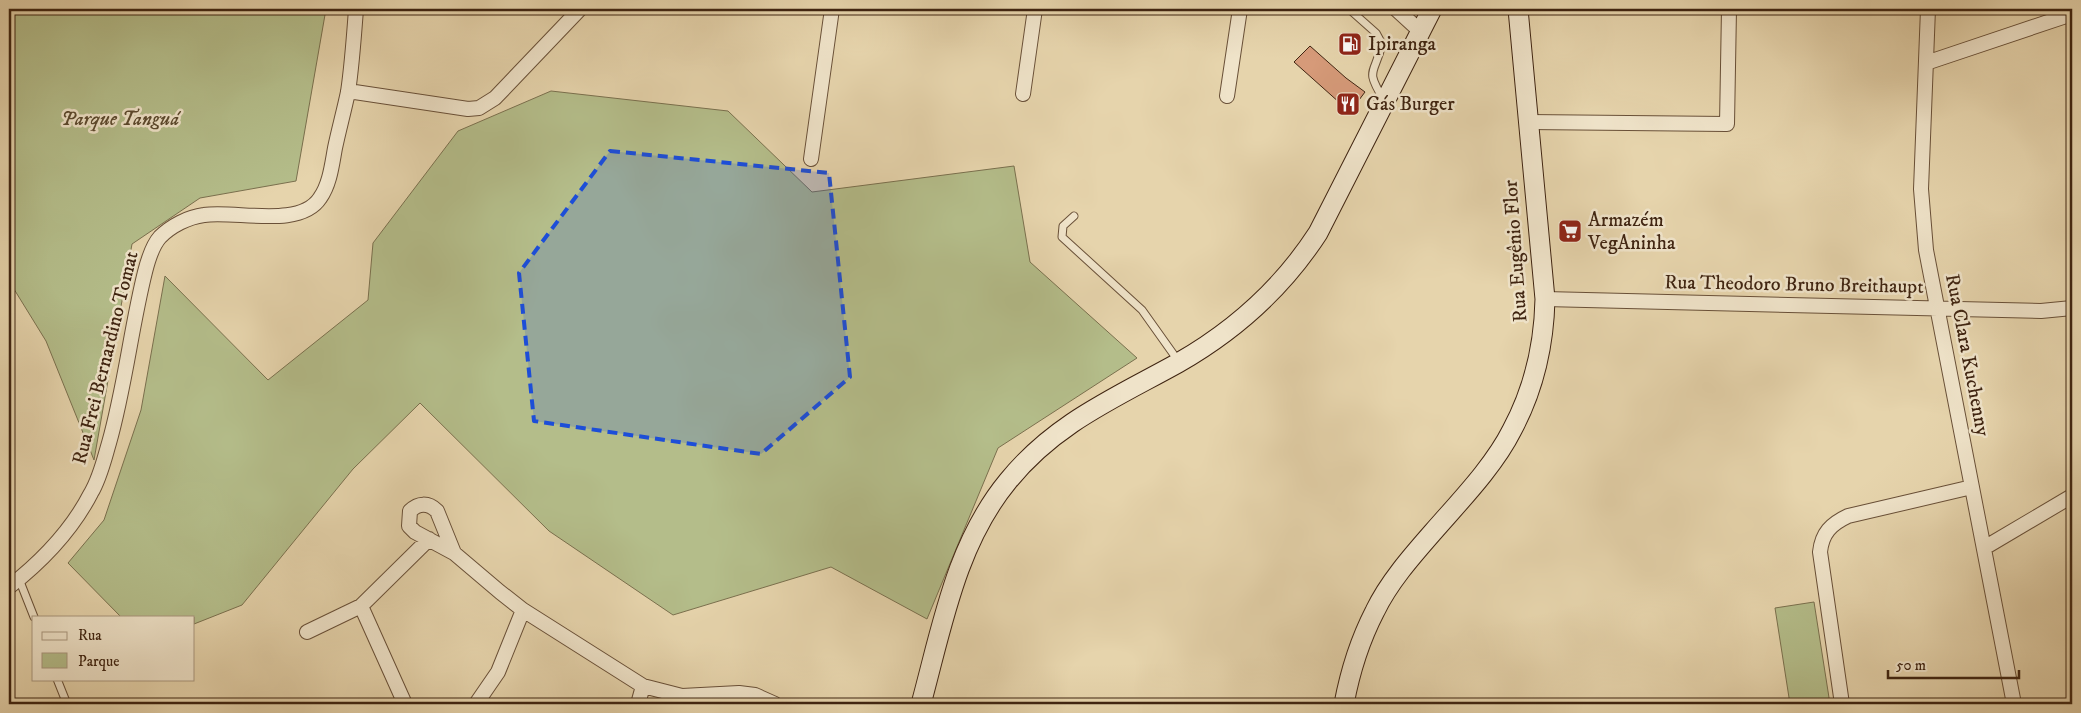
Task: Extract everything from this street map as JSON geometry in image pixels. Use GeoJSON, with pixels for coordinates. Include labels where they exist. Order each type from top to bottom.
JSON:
{"type":"FeatureCollection","features":[{"type":"Feature","properties":{"kind":"main road"},"geometry":{"type":"LineString","coordinates":[[921,704],[948,603],[968,544],[1008,481],[1059,431],[1081,416],[1179,362],[1226,332],[1249,313],[1273,289],[1304,253],[1329,211],[1432,9]]}},
{"type":"Feature","properties":{"kind":"main road","name":"Rua Eugênio Flor"},"geometry":{"type":"LineString","coordinates":[[1344,704],[1348,684],[1361,643],[1375,610],[1394,581],[1493,460],[1512,431],[1536,373],[1542,347],[1546,299],[1518,9]]}},
{"type":"Feature","properties":{"kind":"street","name":"Rua Frei Bernardino Tomat"},"geometry":{"type":"LineString","coordinates":[[14,583],[56,543],[81,511],[103,467],[119,404],[145,272],[151,253],[159,238],[173,227],[190,218],[204,214],[282,216],[296,214],[308,209],[319,200],[330,174],[348,91],[356,9]]}},
{"type":"Feature","properties":{"kind":"street"},"geometry":{"type":"LineString","coordinates":[[348,91],[458,108],[479,108],[495,98],[580,9]]}},
{"type":"Feature","properties":{"kind":"street"},"geometry":{"type":"LineString","coordinates":[[812,159],[832,9]]}},
{"type":"Feature","properties":{"kind":"street"},"geometry":{"type":"LineString","coordinates":[[1023,94],[1035,9]]}},
{"type":"Feature","properties":{"kind":"street"},"geometry":{"type":"LineString","coordinates":[[1227,96],[1240,9]]}},
{"type":"Feature","properties":{"kind":"street"},"geometry":{"type":"LineString","coordinates":[[1396,9],[1420,31]]}},
{"type":"Feature","properties":{"kind":"street"},"geometry":{"type":"LineString","coordinates":[[1528,122],[1727,124],[1729,9]]}},
{"type":"Feature","properties":{"kind":"street","name":"Rua Clara Kuchenny"},"geometry":{"type":"LineString","coordinates":[[1928,9],[1922,153],[1922,221],[1937,308],[2014,704]]}},
{"type":"Feature","properties":{"kind":"street"},"geometry":{"type":"LineString","coordinates":[[1926,64],[2072,14]]}},
{"type":"Feature","properties":{"kind":"street","name":"Rua Theodoro Bruno Breithaupt"},"geometry":{"type":"LineString","coordinates":[[1546,299],[2041,311],[2072,308]]}},
{"type":"Feature","properties":{"kind":"street"},"geometry":{"type":"LineString","coordinates":[[1842,704],[1820,552],[1821,540],[1827,530],[1836,522],[1848,516],[1972,487]]}},
{"type":"Feature","properties":{"kind":"street"},"geometry":{"type":"LineString","coordinates":[[1984,548],[2072,496]]}},
{"type":"Feature","properties":{"kind":"street"},"geometry":{"type":"LineString","coordinates":[[454,553],[437,511],[432,506],[424,504],[416,506],[410,511],[409,526],[415,532],[454,553],[523,610],[643,686],[682,696],[755,694],[775,704]]}},
{"type":"Feature","properties":{"kind":"street"},"geometry":{"type":"LineString","coordinates":[[307,632],[361,606],[429,539]]}},
{"type":"Feature","properties":{"kind":"street"},"geometry":{"type":"LineString","coordinates":[[361,606],[405,704]]}},
{"type":"Feature","properties":{"kind":"street"},"geometry":{"type":"LineString","coordinates":[[476,704],[498,672],[523,610]]}},
{"type":"Feature","properties":{"kind":"street"},"geometry":{"type":"LineString","coordinates":[[638,704],[643,686]]}},
{"type":"Feature","properties":{"kind":"lane"},"geometry":{"type":"LineString","coordinates":[[1353,10],[1376,33],[1382,44],[1373,67],[1372,81],[1384,101]]}},
{"type":"Feature","properties":{"kind":"lane"},"geometry":{"type":"LineString","coordinates":[[1074,216],[1063,226],[1062,237],[1142,310],[1179,362]]}},
{"type":"Feature","properties":{"kind":"lane"},"geometry":{"type":"LineString","coordinates":[[14,583],[33,616]]}},
{"type":"Feature","properties":{"kind":"lane"},"geometry":{"type":"LineString","coordinates":[[57,680],[67,704]]}},
{"type":"Feature","properties":{"kind":"highlighted area"},"geometry":{"type":"Polygon","coordinates":[[[610,151],[829,173],[850,377],[761,454],[534,421],[519,273],[610,151]]]}},
{"type":"Feature","properties":{"kind":"green space","name":"Parque Tanguá"},"geometry":{"type":"Polygon","coordinates":[[[9,9],[326,9],[296,181],[200,198],[132,244],[94,460],[46,341],[9,281],[9,9]]]}},
{"type":"Feature","properties":{"kind":"green space"},"geometry":{"type":"Polygon","coordinates":[[[551,91],[728,111],[812,192],[1014,166],[1030,262],[1137,358],[998,448],[927,619],[831,567],[673,615],[549,531],[420,403],[353,469],[242,605],[195,624],[195,616],[120,616],[68,563],[104,520],[141,410],[165,276],[268,380],[368,300],[373,243],[458,131],[551,91]]]}},
{"type":"Feature","properties":{"kind":"green space"},"geometry":{"type":"Polygon","coordinates":[[[1814,602],[1830,704],[1790,704],[1775,608],[1814,602]]]}},
{"type":"Feature","properties":{"kind":"building"},"geometry":{"type":"Polygon","coordinates":[[[1310,46],[1365,92],[1350,112],[1294,62],[1310,46]]]}},
{"type":"Feature","properties":{"kind":"place","name":"Ipiranga"},"geometry":{"type":"Point","coordinates":[1350,44]}},
{"type":"Feature","properties":{"kind":"place","name":"Gás Burger"},"geometry":{"type":"Point","coordinates":[1348,104]}},
{"type":"Feature","properties":{"kind":"place","name":"Armazém VegAninha"},"geometry":{"type":"Point","coordinates":[1570,231]}}]}
